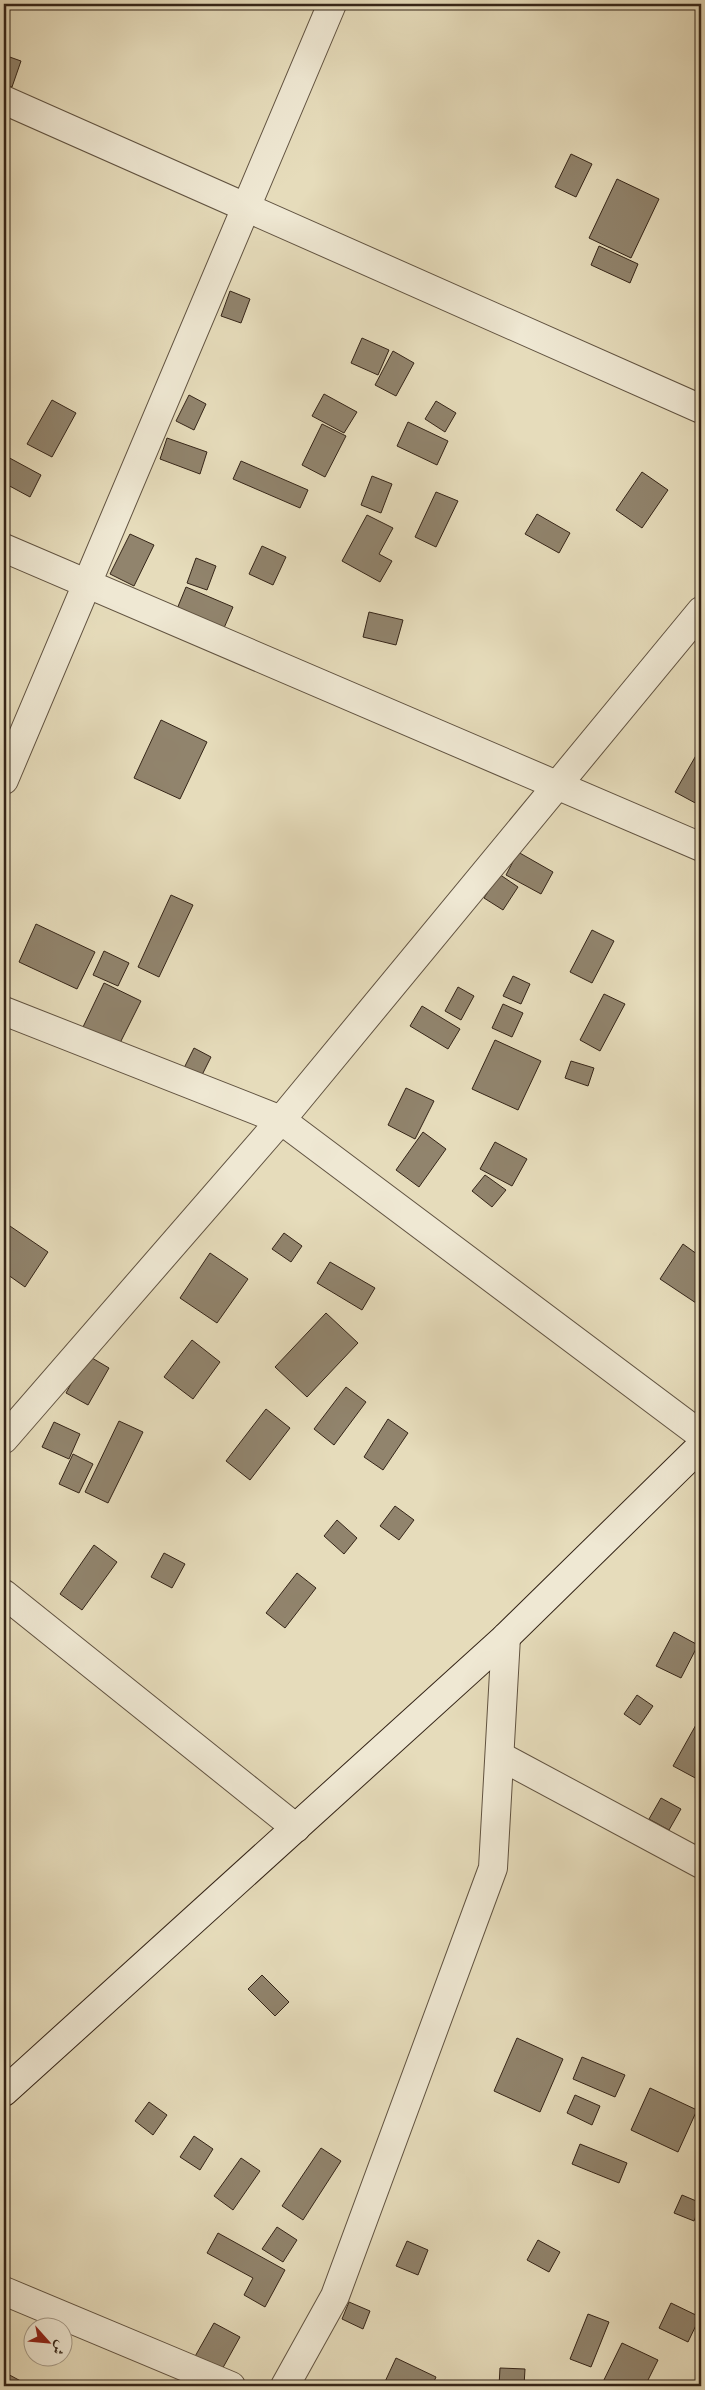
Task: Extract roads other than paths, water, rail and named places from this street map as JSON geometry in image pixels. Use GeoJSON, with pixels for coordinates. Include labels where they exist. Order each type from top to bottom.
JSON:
{"type":"FeatureCollection","features":[{"type":"Feature","properties":{"kind":"street"},"geometry":{"type":"LineString","coordinates":[[4,780],[332,4]]}},
{"type":"Feature","properties":{"kind":"street"},"geometry":{"type":"LineString","coordinates":[[4,100],[701,409]]}},
{"type":"Feature","properties":{"kind":"street"},"geometry":{"type":"LineString","coordinates":[[4,548],[701,847]]}},
{"type":"Feature","properties":{"kind":"street"},"geometry":{"type":"LineString","coordinates":[[4,1439],[281,1120],[701,611]]}},
{"type":"Feature","properties":{"kind":"street"},"geometry":{"type":"LineString","coordinates":[[4,1011],[281,1120],[701,1435]]}},
{"type":"Feature","properties":{"kind":"street"},"geometry":{"type":"LineString","coordinates":[[4,2092],[506,1637],[701,1446]]}},
{"type":"Feature","properties":{"kind":"street"},"geometry":{"type":"LineString","coordinates":[[4,1594],[296,1828]]}},
{"type":"Feature","properties":{"kind":"street"},"geometry":{"type":"LineString","coordinates":[[285,2386],[335,2296],[493,1868],[506,1637]]}},
{"type":"Feature","properties":{"kind":"street"},"geometry":{"type":"LineString","coordinates":[[500,1756],[701,1864]]}},
{"type":"Feature","properties":{"kind":"street"},"geometry":{"type":"LineString","coordinates":[[4,2290],[231,2386]]}}]}
